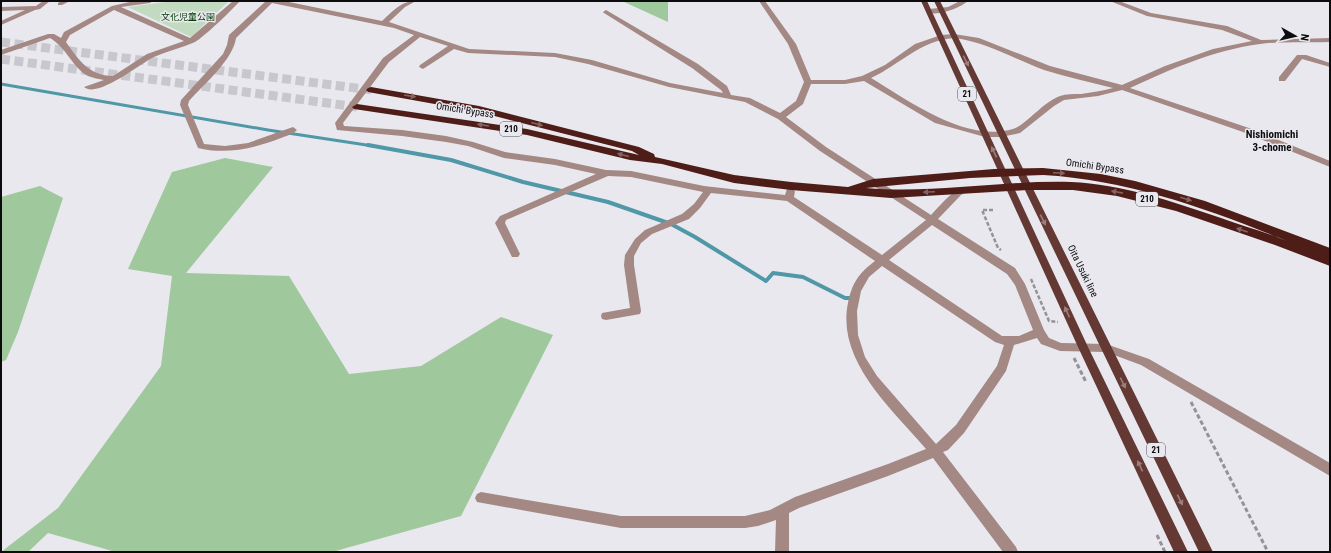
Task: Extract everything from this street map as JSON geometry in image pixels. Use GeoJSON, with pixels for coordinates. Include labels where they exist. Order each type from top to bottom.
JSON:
{"type":"FeatureCollection","features":[{"type":"Feature","properties":{"kind":"highway","name":"Omichi Bypass"},"geometry":{"type":"LineString","coordinates":[[371,90],[501,114],[635,149],[662,161]]}},
{"type":"Feature","properties":{"kind":"highway","name":"Omichi Bypass"},"geometry":{"type":"LineString","coordinates":[[357,107],[527,132],[630,157],[662,161],[734,179],[791,186],[890,194],[963,191],[1027,186],[1073,186],[1117,192],[1191,212],[1279,242],[1330,262]]}},
{"type":"Feature","properties":{"kind":"highway","name":"Omichi Bypass"},"geometry":{"type":"LineString","coordinates":[[846,190],[873,183],[1020,172],[1067,173],[1142,186],[1193,201],[1330,253]]}},
{"type":"Feature","properties":{"kind":"main road","name":"21"},"geometry":{"type":"LineString","coordinates":[[924,1],[1083,347],[1181,552]]}},
{"type":"Feature","properties":{"kind":"main road","name":"Oita Usuki line"},"geometry":{"type":"LineString","coordinates":[[937,1],[1206,552]]}},
{"type":"Feature","properties":{"kind":"street"},"geometry":{"type":"LineString","coordinates":[[2,23],[38,8],[47,1]]}},
{"type":"Feature","properties":{"kind":"street"},"geometry":{"type":"LineString","coordinates":[[60,4],[67,1]]}},
{"type":"Feature","properties":{"kind":"street"},"geometry":{"type":"LineString","coordinates":[[62,42],[67,34],[114,7],[150,1]]}},
{"type":"Feature","properties":{"kind":"street"},"geometry":{"type":"LineString","coordinates":[[88,87],[96,86],[121,75],[150,56],[190,41],[200,35],[237,1]]}},
{"type":"Feature","properties":{"kind":"street"},"geometry":{"type":"LineString","coordinates":[[270,1],[232,37],[231,45],[226,54],[185,100],[184,105],[201,146],[205,147],[243,147],[258,144],[293,130]]}},
{"type":"Feature","properties":{"kind":"street"},"geometry":{"type":"LineString","coordinates":[[274,1],[396,26],[468,51],[534,53],[562,56],[669,84],[727,95],[756,103],[780,117],[823,149],[873,183],[996,259],[1011,271],[1020,284],[1041,337],[1050,344],[1070,347],[1106,348],[1145,362],[1164,371],[1330,470]]}},
{"type":"Feature","properties":{"kind":"street"},"geometry":{"type":"LineString","coordinates":[[383,24],[403,6],[413,1]]}},
{"type":"Feature","properties":{"kind":"street"},"geometry":{"type":"LineString","coordinates":[[762,1],[792,44],[808,82],[800,102],[780,117]]}},
{"type":"Feature","properties":{"kind":"street"},"geometry":{"type":"LineString","coordinates":[[929,12],[950,9],[965,1]]}},
{"type":"Feature","properties":{"kind":"street"},"geometry":{"type":"LineString","coordinates":[[1113,1],[1149,15],[1224,28],[1260,42]]}},
{"type":"Feature","properties":{"kind":"street"},"geometry":{"type":"LineString","coordinates":[[114,7],[190,41]]}},
{"type":"Feature","properties":{"kind":"street"},"geometry":{"type":"LineString","coordinates":[[1,9],[38,8]]}},
{"type":"Feature","properties":{"kind":"street"},"geometry":{"type":"LineString","coordinates":[[606,12],[695,66],[724,88],[727,95]]}},
{"type":"Feature","properties":{"kind":"street"},"geometry":{"type":"LineString","coordinates":[[419,34],[386,60],[340,123],[340,128],[446,139],[470,144],[504,155],[555,162],[606,172],[618,172],[708,190],[756,196],[789,198],[999,339],[1010,342],[1031,337],[1039,332]]}},
{"type":"Feature","properties":{"kind":"street"},"geometry":{"type":"LineString","coordinates":[[1,53],[51,36],[62,42],[75,60],[91,74],[106,78],[114,78]]}},
{"type":"Feature","properties":{"kind":"street"},"geometry":{"type":"LineString","coordinates":[[808,82],[844,82],[865,78],[885,68],[902,54],[919,44],[940,36],[967,37],[1046,68],[1122,88],[1261,135],[1289,149],[1330,164]]}},
{"type":"Feature","properties":{"kind":"street"},"geometry":{"type":"LineString","coordinates":[[865,78],[938,121],[985,134],[1002,134],[1017,131],[1062,98],[1098,94],[1122,88],[1168,68],[1223,49],[1260,42],[1330,40]]}},
{"type":"Feature","properties":{"kind":"street"},"geometry":{"type":"LineString","coordinates":[[423,67],[453,46]]}},
{"type":"Feature","properties":{"kind":"street"},"geometry":{"type":"LineString","coordinates":[[1282,80],[1300,57],[1330,66]]}},
{"type":"Feature","properties":{"kind":"street"},"geometry":{"type":"LineString","coordinates":[[515,254],[500,224],[504,218],[606,172]]}},
{"type":"Feature","properties":{"kind":"street"},"geometry":{"type":"LineString","coordinates":[[789,198],[791,186]]}},
{"type":"Feature","properties":{"kind":"street"},"geometry":{"type":"LineString","coordinates":[[606,316],[636,311],[630,281],[629,258],[635,244],[645,233],[659,226],[682,218],[704,198],[708,190]]}},
{"type":"Feature","properties":{"kind":"street"},"geometry":{"type":"LineString","coordinates":[[963,191],[958,193],[932,220],[865,274],[856,291],[852,311],[855,341],[860,358],[874,380],[936,451],[1011,552]]}},
{"type":"Feature","properties":{"kind":"street"},"geometry":{"type":"LineString","coordinates":[[481,498],[517,503],[584,516],[638,523],[745,522],[760,520],[795,503],[888,470],[936,451],[944,446],[960,429],[1002,368],[1010,342]]}},
{"type":"Feature","properties":{"kind":"street"},"geometry":{"type":"LineString","coordinates":[[782,552],[783,510]]}},
{"type":"Feature","properties":{"kind":"path"},"geometry":{"type":"LineString","coordinates":[[993,210],[982,210],[998,248],[1004,252]]}},
{"type":"Feature","properties":{"kind":"path"},"geometry":{"type":"LineString","coordinates":[[1029,276],[1034,283],[1049,321],[1058,321],[1061,328]]}},
{"type":"Feature","properties":{"kind":"path"},"geometry":{"type":"LineString","coordinates":[[1070,347],[1082,376],[1091,388]]}},
{"type":"Feature","properties":{"kind":"path"},"geometry":{"type":"LineString","coordinates":[[1190,401],[1268,552]]}},
{"type":"Feature","properties":{"kind":"path"},"geometry":{"type":"LineString","coordinates":[[1155,530],[1165,552]]}},
{"type":"Feature","properties":{"kind":"green space","name":"文化児童公園"},"geometry":{"type":"Polygon","coordinates":[[[172,1],[229,1],[191,37],[128,7],[172,1]]]}},
{"type":"Feature","properties":{"kind":"green space"},"geometry":{"type":"Polygon","coordinates":[[[622,1],[668,1],[668,22],[622,1]]]}},
{"type":"Feature","properties":{"kind":"green space"},"geometry":{"type":"Polygon","coordinates":[[[225,158],[273,167],[186,273],[289,276],[349,374],[421,366],[501,317],[553,335],[461,516],[332,552],[116,552],[48,533],[28,552],[1,552],[58,508],[161,366],[172,276],[128,269],[172,172],[225,158]]]}},
{"type":"Feature","properties":{"kind":"green space"},"geometry":{"type":"Polygon","coordinates":[[[40,186],[63,198],[18,332],[6,360],[1,362],[1,197],[40,186]]]}},
{"type":"Feature","properties":{"kind":"waterway"},"geometry":{"type":"LineString","coordinates":[[1,84],[268,130],[373,146]]}},
{"type":"Feature","properties":{"kind":"waterway"},"geometry":{"type":"LineString","coordinates":[[368,145],[451,160],[523,182],[608,202],[671,224],[695,237],[766,281],[773,273],[803,277],[845,298],[849,298]]}},
{"type":"Feature","properties":{"kind":"tunnel"},"geometry":{"type":"LineString","coordinates":[[1,42],[371,90]]}},
{"type":"Feature","properties":{"kind":"tunnel"},"geometry":{"type":"LineString","coordinates":[[1,59],[357,107]]}},
{"type":"Feature","properties":{"kind":"district","name":"Nishiomichi 3-chome"},"geometry":{"type":"Point","coordinates":[1272,140]}}]}
